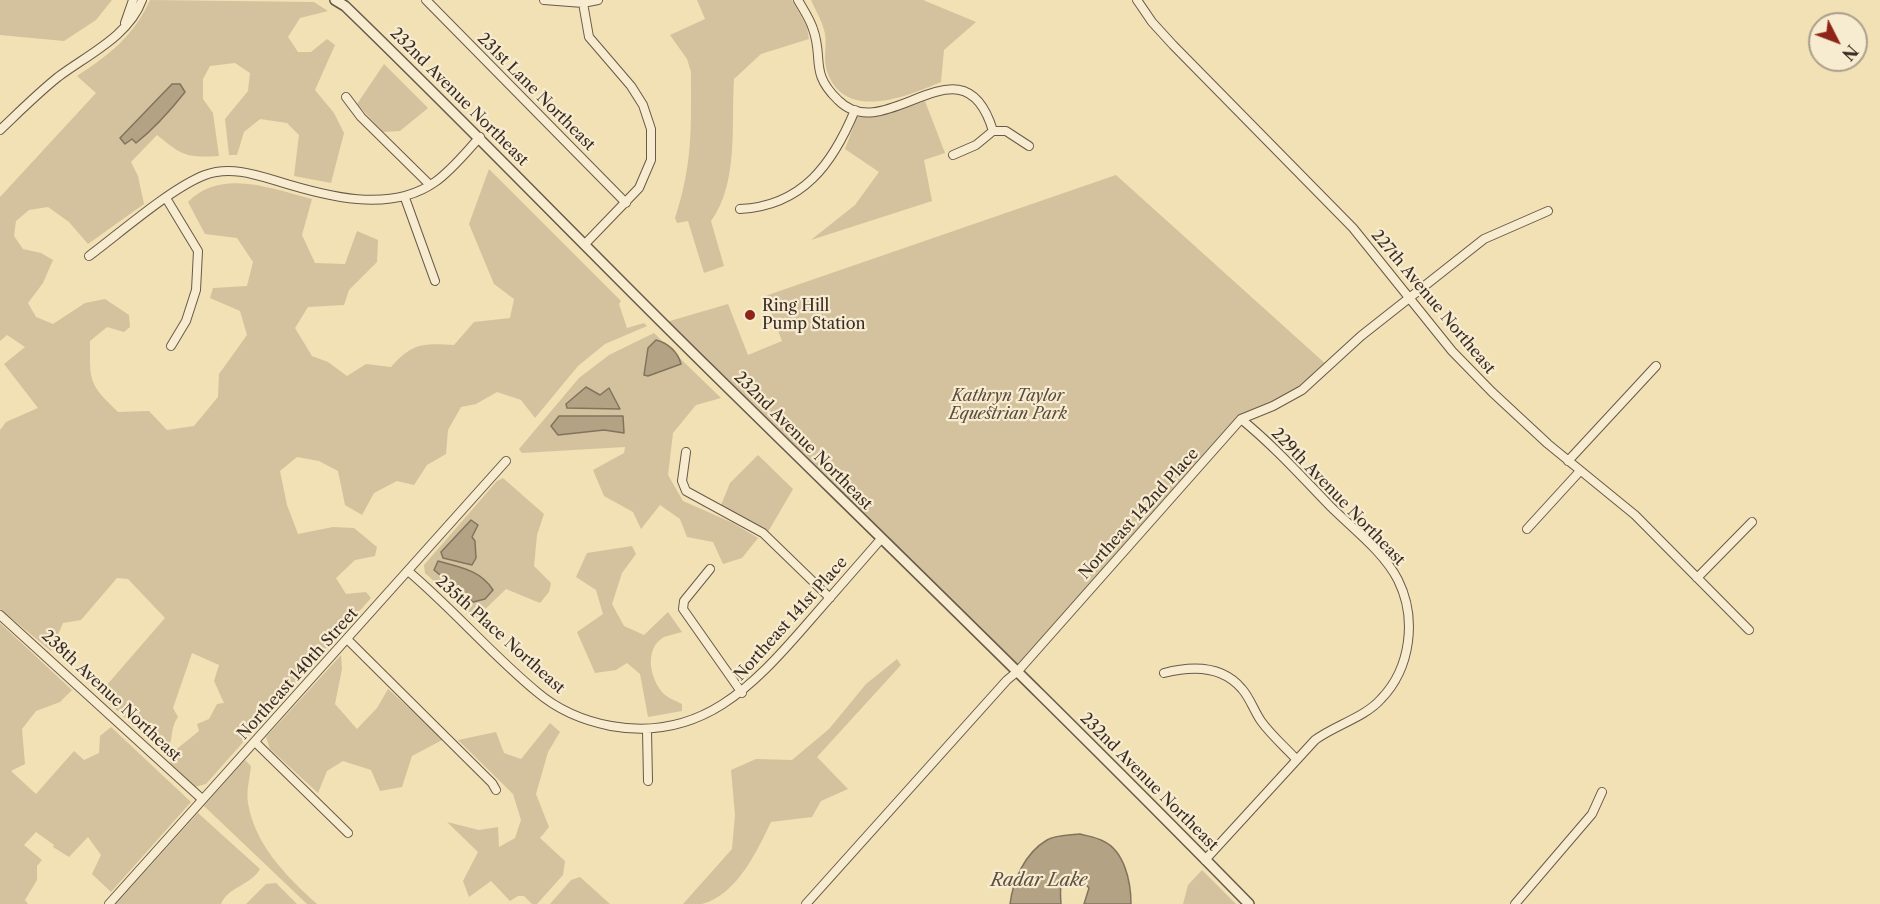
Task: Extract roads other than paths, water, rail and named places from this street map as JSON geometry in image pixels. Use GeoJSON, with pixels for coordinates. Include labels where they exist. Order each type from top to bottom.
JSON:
{"type":"FeatureCollection","features":[{"type":"Feature","properties":{"kind":"street"},"geometry":{"type":"LineString","coordinates":[[124,25],[133,0]]}},
{"type":"Feature","properties":{"kind":"street"},"geometry":{"type":"LineString","coordinates":[[1,128],[59,77],[91,57],[139,9],[142,0]]}},
{"type":"Feature","properties":{"kind":"street","name":"232nd Avenue Northeast"},"geometry":{"type":"LineString","coordinates":[[335,0],[348,3],[585,244],[881,539],[1018,671],[1249,904]]}},
{"type":"Feature","properties":{"kind":"street","name":"231st Lane Northeast"},"geometry":{"type":"LineString","coordinates":[[426,0],[626,203]]}},
{"type":"Feature","properties":{"kind":"street"},"geometry":{"type":"LineString","coordinates":[[544,0],[584,3],[598,0]]}},
{"type":"Feature","properties":{"kind":"street"},"geometry":{"type":"LineString","coordinates":[[798,0],[814,29],[819,76],[839,102],[855,110],[875,111],[897,108],[935,90],[960,88],[978,100],[989,117],[993,131]]}},
{"type":"Feature","properties":{"kind":"street","name":"227th Avenue Northeast"},"geometry":{"type":"LineString","coordinates":[[1137,0],[1152,22],[1173,45],[1353,228],[1452,351],[1492,392],[1568,461],[1635,514],[1749,630]]}},
{"type":"Feature","properties":{"kind":"street"},"geometry":{"type":"LineString","coordinates":[[584,3],[589,37],[631,86],[643,105],[651,129],[651,160],[639,189],[585,244]]}},
{"type":"Feature","properties":{"kind":"street"},"geometry":{"type":"LineString","coordinates":[[346,97],[361,117],[430,185]]}},
{"type":"Feature","properties":{"kind":"street"},"geometry":{"type":"LineString","coordinates":[[740,209],[759,208],[789,197],[821,172],[842,141],[855,110]]}},
{"type":"Feature","properties":{"kind":"street"},"geometry":{"type":"LineString","coordinates":[[953,155],[976,145],[993,131],[1006,131],[1029,146]]}},
{"type":"Feature","properties":{"kind":"street"},"geometry":{"type":"LineString","coordinates":[[89,256],[166,198],[206,175],[244,171],[306,190],[359,199],[405,198],[430,185],[480,137]]}},
{"type":"Feature","properties":{"kind":"street"},"geometry":{"type":"LineString","coordinates":[[166,198],[198,251],[195,290],[186,321],[171,346]]}},
{"type":"Feature","properties":{"kind":"street"},"geometry":{"type":"LineString","coordinates":[[405,198],[435,281]]}},
{"type":"Feature","properties":{"kind":"street","name":"Northeast 142nd Place"},"geometry":{"type":"LineString","coordinates":[[806,904],[1007,680],[1018,671],[1242,419],[1302,390],[1408,297],[1484,239],[1548,211]]}},
{"type":"Feature","properties":{"kind":"street"},"geometry":{"type":"LineString","coordinates":[[1568,461],[1656,366]]}},
{"type":"Feature","properties":{"kind":"street","name":"229th Avenue Northeast"},"geometry":{"type":"LineString","coordinates":[[1242,419],[1262,436],[1382,559],[1397,578],[1406,600],[1409,624],[1408,650],[1396,678],[1381,700],[1361,714],[1332,728],[1296,759]]}},
{"type":"Feature","properties":{"kind":"street"},"geometry":{"type":"LineString","coordinates":[[686,452],[682,481],[686,491],[763,533],[830,598]]}},
{"type":"Feature","properties":{"kind":"street","name":"Northeast 140th Street"},"geometry":{"type":"LineString","coordinates":[[109,904],[506,461]]}},
{"type":"Feature","properties":{"kind":"street"},"geometry":{"type":"LineString","coordinates":[[1527,529],[1580,471]]}},
{"type":"Feature","properties":{"kind":"street"},"geometry":{"type":"LineString","coordinates":[[1697,578],[1752,522]]}},
{"type":"Feature","properties":{"kind":"street","name":"Northeast 141st Place"},"geometry":{"type":"LineString","coordinates":[[647,730],[684,723],[722,707],[742,693],[881,539]]}},
{"type":"Feature","properties":{"kind":"street"},"geometry":{"type":"LineString","coordinates":[[710,569],[684,601],[683,609],[742,693]]}},
{"type":"Feature","properties":{"kind":"street","name":"235th Place Northeast"},"geometry":{"type":"LineString","coordinates":[[408,571],[444,601],[538,693],[562,709],[597,723],[647,730]]}},
{"type":"Feature","properties":{"kind":"street","name":"238th Avenue Northeast"},"geometry":{"type":"LineString","coordinates":[[0,615],[202,800]]}},
{"type":"Feature","properties":{"kind":"street"},"geometry":{"type":"LineString","coordinates":[[347,639],[452,741],[496,790]]}},
{"type":"Feature","properties":{"kind":"street"},"geometry":{"type":"LineString","coordinates":[[1164,673],[1187,667],[1205,668],[1227,676],[1242,689],[1261,722],[1296,759],[1205,860]]}},
{"type":"Feature","properties":{"kind":"street"},"geometry":{"type":"LineString","coordinates":[[647,730],[648,781]]}},
{"type":"Feature","properties":{"kind":"street"},"geometry":{"type":"LineString","coordinates":[[255,742],[348,833]]}},
{"type":"Feature","properties":{"kind":"street"},"geometry":{"type":"LineString","coordinates":[[1515,904],[1592,814],[1602,792]]}},
{"type":"Feature","properties":{"kind":"water"},"geometry":{"type":"Polygon","coordinates":[[[172,84],[180,84],[185,92],[143,137],[136,143],[132,139],[125,144],[120,138],[172,84]]]}},
{"type":"Feature","properties":{"kind":"water"},"geometry":{"type":"Polygon","coordinates":[[[656,340],[672,349],[681,364],[648,376],[644,375],[648,348],[656,340]]]}},
{"type":"Feature","properties":{"kind":"water"},"geometry":{"type":"Polygon","coordinates":[[[586,387],[600,395],[609,388],[620,409],[567,408],[566,404],[586,387]]]}},
{"type":"Feature","properties":{"kind":"water"},"geometry":{"type":"Polygon","coordinates":[[[559,416],[623,416],[624,433],[604,430],[558,435],[551,426],[559,416]]]}},
{"type":"Feature","properties":{"kind":"water"},"geometry":{"type":"Polygon","coordinates":[[[471,520],[478,525],[472,537],[475,541],[476,558],[472,565],[443,558],[441,552],[471,520]]]}},
{"type":"Feature","properties":{"kind":"water"},"geometry":{"type":"Polygon","coordinates":[[[438,561],[476,574],[493,590],[485,599],[473,602],[434,570],[438,561]]]}},
{"type":"Feature","properties":{"kind":"water","name":"Radar Lake"},"geometry":{"type":"Polygon","coordinates":[[[1080,834],[1100,840],[1117,852],[1128,877],[1131,904],[1084,904],[1089,888],[1077,875],[1071,875],[1063,880],[1061,904],[1010,904],[1021,868],[1039,845],[1050,838],[1080,834]]]}},
{"type":"Feature","properties":{"kind":"place","name":"Ring Hill Pump Station"},"geometry":{"type":"Point","coordinates":[750,315]}},
{"type":"Feature","properties":{"kind":"park label","name":"Kathryn Taylor Equestrian Park"},"geometry":{"type":"Point","coordinates":[1008,405]}}]}
